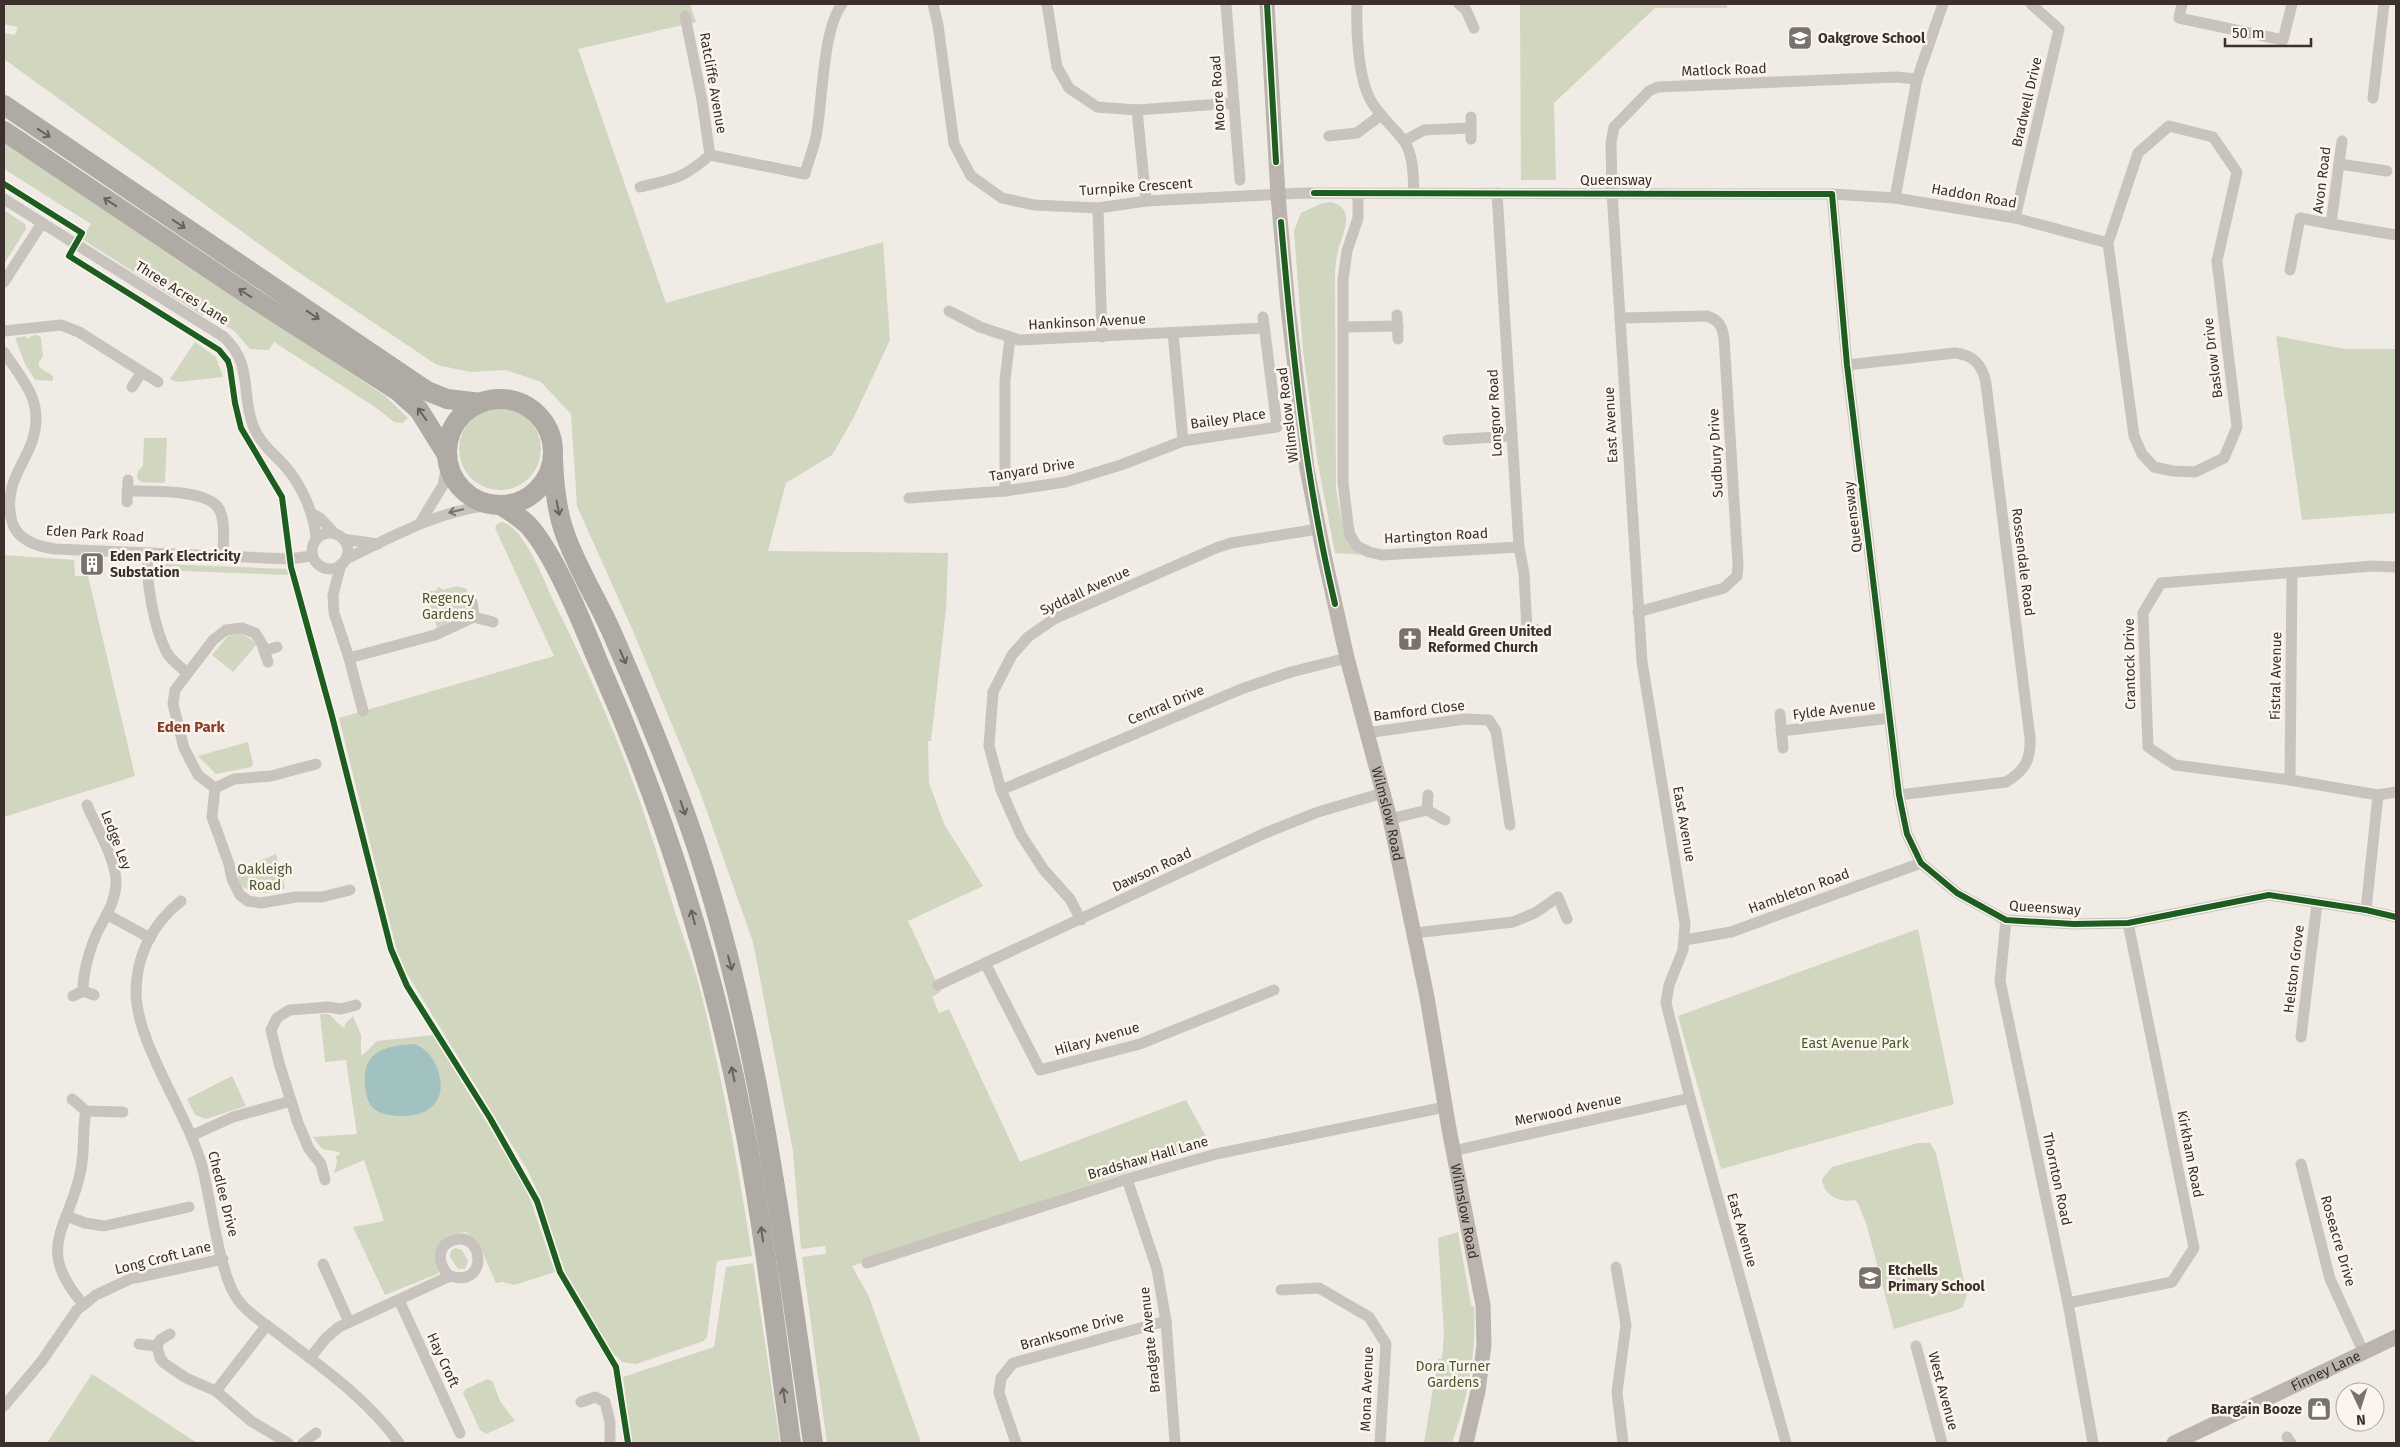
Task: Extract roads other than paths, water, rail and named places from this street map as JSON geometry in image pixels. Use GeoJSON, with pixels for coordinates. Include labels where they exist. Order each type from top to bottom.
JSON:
{"type":"FeatureCollection","features":[{"type":"Feature","properties":{"kind":"highway"},"geometry":{"type":"LineString","coordinates":[[4,105],[427,391],[447,399],[481,403]]}},
{"type":"Feature","properties":{"kind":"highway"},"geometry":{"type":"LineString","coordinates":[[4,131],[253,298],[398,391],[419,410],[448,458],[453,476],[463,490],[479,500],[496,505],[518,516],[536,535],[556,570],[588,638],[644,770],[691,908],[721,1020],[746,1134],[791,1443]]}},
{"type":"Feature","properties":{"kind":"highway"},"geometry":{"type":"LineString","coordinates":[[448,458],[450,437],[454,427],[465,413],[481,403],[491,400],[511,400],[533,410],[548,428],[552,440],[556,495],[564,532],[610,629],[667,765],[697,849],[730,963],[767,1131],[813,1443]]}},
{"type":"Feature","properties":{"kind":"highway"},"geometry":{"type":"LineString","coordinates":[[496,505],[516,503],[537,491],[547,477],[553,460]]}},
{"type":"Feature","properties":{"kind":"main road","name":"Wilmslow Road"},"geometry":{"type":"LineString","coordinates":[[1267,4],[1278,194],[1301,419],[1318,529],[1347,658],[1390,819],[1414,933],[1427,997],[1453,1151],[1474,1255],[1484,1322],[1484,1345],[1478,1392],[1466,1443]]}},
{"type":"Feature","properties":{"kind":"main road","name":"Finney Lane"},"geometry":{"type":"LineString","coordinates":[[2174,1443],[2396,1336]]}},
{"type":"Feature","properties":{"kind":"street"},"geometry":{"type":"LineString","coordinates":[[640,187],[675,179],[691,172],[710,155],[805,174],[816,137],[830,31],[836,12],[842,4]]}},
{"type":"Feature","properties":{"kind":"street","name":"Turnpike Crescent"},"geometry":{"type":"LineString","coordinates":[[933,4],[938,25],[954,144],[971,176],[1002,198],[1034,205],[1098,208],[1146,201],[1278,194]]}},
{"type":"Feature","properties":{"kind":"street"},"geometry":{"type":"LineString","coordinates":[[1047,4],[1057,67],[1070,88],[1097,107],[1137,110],[1234,104]]}},
{"type":"Feature","properties":{"kind":"street","name":"Moore Road"},"geometry":{"type":"LineString","coordinates":[[1226,4],[1240,180]]}},
{"type":"Feature","properties":{"kind":"street"},"geometry":{"type":"LineString","coordinates":[[1357,4],[1357,30],[1365,86],[1381,115],[1404,141],[1411,158],[1414,193]]}},
{"type":"Feature","properties":{"kind":"street"},"geometry":{"type":"LineString","coordinates":[[1460,4],[1466,10],[1474,28]]}},
{"type":"Feature","properties":{"kind":"street"},"geometry":{"type":"LineString","coordinates":[[1895,198],[1917,79],[1943,4]]}},
{"type":"Feature","properties":{"kind":"street","name":"Bradwell Drive"},"geometry":{"type":"LineString","coordinates":[[2015,218],[2059,29],[2031,4]]}},
{"type":"Feature","properties":{"kind":"street"},"geometry":{"type":"LineString","coordinates":[[2182,4],[2179,18],[2283,40],[2292,4]]}},
{"type":"Feature","properties":{"kind":"street"},"geometry":{"type":"LineString","coordinates":[[2373,98],[2384,4]]}},
{"type":"Feature","properties":{"kind":"street","name":"Ratcliffe Avenue"},"geometry":{"type":"LineString","coordinates":[[685,16],[702,100],[710,155]]}},
{"type":"Feature","properties":{"kind":"street","name":"Matlock Road"},"geometry":{"type":"LineString","coordinates":[[1612,192],[1611,143],[1614,127],[1649,90],[1658,87],[1896,77],[1917,79]]}},
{"type":"Feature","properties":{"kind":"street"},"geometry":{"type":"LineString","coordinates":[[1137,110],[1146,201]]}},
{"type":"Feature","properties":{"kind":"street"},"geometry":{"type":"LineString","coordinates":[[1329,136],[1357,133],[1381,115]]}},
{"type":"Feature","properties":{"kind":"street","name":"Baslow Drive"},"geometry":{"type":"LineString","coordinates":[[2169,126],[2213,138],[2236,172],[2217,261],[2237,426],[2224,458],[2195,472],[2173,471],[2154,466],[2142,454],[2134,436],[2108,243],[2138,152],[2169,126]]}},
{"type":"Feature","properties":{"kind":"street"},"geometry":{"type":"LineString","coordinates":[[1404,141],[1424,130],[1470,128]]}},
{"type":"Feature","properties":{"kind":"street","name":"Avon Road"},"geometry":{"type":"LineString","coordinates":[[2331,224],[2342,141]]}},
{"type":"Feature","properties":{"kind":"street"},"geometry":{"type":"LineString","coordinates":[[2340,164],[2387,171]]}},
{"type":"Feature","properties":{"kind":"street","name":"Queensway"},"geometry":{"type":"LineString","coordinates":[[1278,194],[1612,192],[1832,194],[1847,365],[1899,795],[1907,834],[1921,863],[1957,893],[2006,920],[2074,924],[2128,923],[2268,895],[2366,910],[2396,917]]}},
{"type":"Feature","properties":{"kind":"street","name":"East Avenue"},"geometry":{"type":"LineString","coordinates":[[1612,192],[1643,671],[1683,910],[1685,940],[1680,960],[1669,984],[1666,1003],[1690,1098],[1786,1443]]}},
{"type":"Feature","properties":{"kind":"street"},"geometry":{"type":"LineString","coordinates":[[1358,193],[1358,218],[1344,262],[1343,327],[1398,321],[1398,339]]}},
{"type":"Feature","properties":{"kind":"street","name":"Longnor Road"},"geometry":{"type":"LineString","coordinates":[[1497,193],[1519,548],[1524,573],[1527,631]]}},
{"type":"Feature","properties":{"kind":"street","name":"Haddon Road"},"geometry":{"type":"LineString","coordinates":[[1832,194],[1895,198],[2015,218],[2108,243]]}},
{"type":"Feature","properties":{"kind":"street","name":"Three Acres Lane"},"geometry":{"type":"LineString","coordinates":[[4,199],[224,337],[230,343],[243,363],[249,410],[259,438],[292,475],[311,514],[316,539]]}},
{"type":"Feature","properties":{"kind":"street"},"geometry":{"type":"LineString","coordinates":[[1098,208],[1102,337]]}},
{"type":"Feature","properties":{"kind":"street","name":"Avon Road"},"geometry":{"type":"LineString","coordinates":[[2290,270],[2300,218],[2396,235]]}},
{"type":"Feature","properties":{"kind":"street"},"geometry":{"type":"LineString","coordinates":[[4,282],[42,223]]}},
{"type":"Feature","properties":{"kind":"street","name":"Hankinson Avenue"},"geometry":{"type":"LineString","coordinates":[[949,312],[980,327],[1019,340],[1172,333],[1263,323],[1277,427]]}},
{"type":"Feature","properties":{"kind":"street","name":"Sudbury Drive"},"geometry":{"type":"LineString","coordinates":[[1620,318],[1707,316],[1714,318],[1721,325],[1725,348],[1738,565],[1736,576],[1724,588],[1638,612]]}},
{"type":"Feature","properties":{"kind":"street"},"geometry":{"type":"LineString","coordinates":[[4,331],[66,326],[79,332],[158,382]]}},
{"type":"Feature","properties":{"kind":"street","name":"Hartington Road"},"geometry":{"type":"LineString","coordinates":[[1343,327],[1343,482],[1350,535],[1357,546],[1369,552],[1382,554],[1519,548]]}},
{"type":"Feature","properties":{"kind":"street"},"geometry":{"type":"LineString","coordinates":[[1172,333],[1183,441]]}},
{"type":"Feature","properties":{"kind":"street"},"geometry":{"type":"LineString","coordinates":[[1005,491],[1004,380],[1010,338]]}},
{"type":"Feature","properties":{"kind":"street","name":"Eden Park Road"},"geometry":{"type":"LineString","coordinates":[[4,352],[26,386],[36,411],[34,435],[6,491],[7,506],[13,525],[21,537],[36,545],[55,549],[289,559],[312,556]]}},
{"type":"Feature","properties":{"kind":"street","name":"Rossendale Road"},"geometry":{"type":"LineString","coordinates":[[1847,365],[1955,353],[1968,355],[1982,367],[1986,384],[2030,738],[2028,761],[2019,773],[2006,782],[1899,795]]}},
{"type":"Feature","properties":{"kind":"street"},"geometry":{"type":"LineString","coordinates":[[132,387],[142,372]]}},
{"type":"Feature","properties":{"kind":"street","name":"Bailey Place"},"geometry":{"type":"LineString","coordinates":[[1183,441],[1277,427]]}},
{"type":"Feature","properties":{"kind":"street"},"geometry":{"type":"LineString","coordinates":[[1448,440],[1512,436]]}},
{"type":"Feature","properties":{"kind":"street","name":"Tanyard Drive"},"geometry":{"type":"LineString","coordinates":[[910,498],[1005,491],[1065,482],[1121,465],[1183,441]]}},
{"type":"Feature","properties":{"kind":"street"},"geometry":{"type":"LineString","coordinates":[[420,523],[443,485],[448,458]]}},
{"type":"Feature","properties":{"kind":"street"},"geometry":{"type":"LineString","coordinates":[[127,491],[184,494],[210,500],[219,508],[222,515],[222,556]]}},
{"type":"Feature","properties":{"kind":"street"},"geometry":{"type":"LineString","coordinates":[[378,544],[324,533],[316,539],[312,546],[312,556],[324,568],[333,568],[420,523],[455,511],[496,505]]}},
{"type":"Feature","properties":{"kind":"street","name":"Three Acres Lane"},"geometry":{"type":"LineString","coordinates":[[311,514],[320,518],[339,536]]}},
{"type":"Feature","properties":{"kind":"street","name":"Syddall Avenue"},"geometry":{"type":"LineString","coordinates":[[1081,920],[1070,899],[1044,870],[1021,835],[1001,790],[989,746],[993,692],[1012,655],[1028,637],[1054,619],[1216,548],[1231,543],[1318,529]]}},
{"type":"Feature","properties":{"kind":"street"},"geometry":{"type":"LineString","coordinates":[[333,595],[348,548],[339,536]]}},
{"type":"Feature","properties":{"kind":"street"},"geometry":{"type":"LineString","coordinates":[[148,553],[147,578],[162,641],[170,657],[187,673]]}},
{"type":"Feature","properties":{"kind":"street","name":"Crantock Drive"},"geometry":{"type":"LineString","coordinates":[[2396,567],[2373,566],[2161,583],[2143,613],[2148,747],[2175,765],[2290,780],[2378,795],[2396,792]]}},
{"type":"Feature","properties":{"kind":"street"},"geometry":{"type":"LineString","coordinates":[[324,568],[333,595],[337,625],[349,658],[362,711]]}},
{"type":"Feature","properties":{"kind":"street","name":"Fistral Avenue"},"geometry":{"type":"LineString","coordinates":[[2290,780],[2292,572]]}},
{"type":"Feature","properties":{"kind":"street"},"geometry":{"type":"LineString","coordinates":[[472,602],[474,617]]}},
{"type":"Feature","properties":{"kind":"street"},"geometry":{"type":"LineString","coordinates":[[349,658],[435,635],[474,617],[493,622]]}},
{"type":"Feature","properties":{"kind":"street"},"geometry":{"type":"LineString","coordinates":[[215,788],[198,775],[193,767],[179,730],[174,694],[187,673],[213,640],[226,630],[242,628],[255,633],[266,656],[278,647]]}},
{"type":"Feature","properties":{"kind":"street","name":"Central Drive"},"geometry":{"type":"LineString","coordinates":[[1001,790],[1244,688],[1291,672],[1347,658]]}},
{"type":"Feature","properties":{"kind":"street","name":"Fylde Avenue"},"geometry":{"type":"LineString","coordinates":[[1780,714],[1783,748]]}},
{"type":"Feature","properties":{"kind":"street","name":"Fylde Avenue"},"geometry":{"type":"LineString","coordinates":[[1781,731],[1890,718]]}},
{"type":"Feature","properties":{"kind":"street","name":"Bamford Close"},"geometry":{"type":"LineString","coordinates":[[1366,733],[1465,719],[1488,720],[1496,731],[1510,824]]}},
{"type":"Feature","properties":{"kind":"street"},"geometry":{"type":"LineString","coordinates":[[215,788],[234,779],[302,773],[316,764]]}},
{"type":"Feature","properties":{"kind":"street"},"geometry":{"type":"LineString","coordinates":[[215,788],[212,817],[229,864],[232,879],[240,895],[248,901],[260,903],[331,889],[350,890]]}},
{"type":"Feature","properties":{"kind":"street","name":"Dawson Road"},"geometry":{"type":"LineString","coordinates":[[938,985],[1263,834],[1318,812],[1383,793]]}},
{"type":"Feature","properties":{"kind":"street"},"geometry":{"type":"LineString","coordinates":[[1427,810],[1428,795]]}},
{"type":"Feature","properties":{"kind":"street"},"geometry":{"type":"LineString","coordinates":[[2366,910],[2378,795]]}},
{"type":"Feature","properties":{"kind":"street","name":"Ledge Ley"},"geometry":{"type":"LineString","coordinates":[[83,994],[86,967],[93,943],[108,915],[114,897],[115,877],[112,862],[87,804]]}},
{"type":"Feature","properties":{"kind":"street"},"geometry":{"type":"LineString","coordinates":[[1390,819],[1427,810],[1445,820]]}},
{"type":"Feature","properties":{"kind":"street","name":"Hambleton Road"},"geometry":{"type":"LineString","coordinates":[[1685,940],[1731,932],[1921,863]]}},
{"type":"Feature","properties":{"kind":"street"},"geometry":{"type":"LineString","coordinates":[[1414,933],[1513,922],[1535,913],[1558,897],[1567,919]]}},
{"type":"Feature","properties":{"kind":"street","name":"Chedlee Drive"},"geometry":{"type":"LineString","coordinates":[[181,901],[162,918],[150,938],[137,973],[136,994],[138,1010],[152,1052],[192,1136],[202,1165],[222,1259],[234,1295],[245,1308],[361,1400],[399,1443]]}},
{"type":"Feature","properties":{"kind":"street","name":"Helston Grove"},"geometry":{"type":"LineString","coordinates":[[2302,1037],[2317,904]]}},
{"type":"Feature","properties":{"kind":"street"},"geometry":{"type":"LineString","coordinates":[[108,915],[150,938]]}},
{"type":"Feature","properties":{"kind":"street","name":"Thornton Road"},"geometry":{"type":"LineString","coordinates":[[2006,920],[2000,981],[2068,1303],[2093,1443]]}},
{"type":"Feature","properties":{"kind":"street","name":"Kirkham Road"},"geometry":{"type":"LineString","coordinates":[[2068,1303],[2172,1282],[2194,1248],[2128,923]]}},
{"type":"Feature","properties":{"kind":"street","name":"Hilary Avenue"},"geometry":{"type":"LineString","coordinates":[[985,963],[1040,1070],[1140,1044],[1274,990]]}},
{"type":"Feature","properties":{"kind":"street"},"geometry":{"type":"LineString","coordinates":[[325,1180],[321,1164],[309,1149],[291,1101],[272,1038],[272,1024],[289,1010],[328,1007],[341,1009],[356,1005]]}},
{"type":"Feature","properties":{"kind":"street","name":"Merwood Avenue"},"geometry":{"type":"LineString","coordinates":[[1453,1151],[1690,1098]]}},
{"type":"Feature","properties":{"kind":"street"},"geometry":{"type":"LineString","coordinates":[[72,1099],[86,1111],[123,1112]]}},
{"type":"Feature","properties":{"kind":"street"},"geometry":{"type":"LineString","coordinates":[[192,1136],[233,1117],[291,1101]]}},
{"type":"Feature","properties":{"kind":"street","name":"Bradshaw Hall Lane"},"geometry":{"type":"LineString","coordinates":[[867,1263],[1127,1179],[1216,1154],[1445,1107]]}},
{"type":"Feature","properties":{"kind":"street"},"geometry":{"type":"LineString","coordinates":[[83,1304],[66,1283],[58,1263],[57,1242],[82,1167],[86,1111]]}},
{"type":"Feature","properties":{"kind":"street","name":"Roseacre Drive"},"geometry":{"type":"LineString","coordinates":[[2301,1164],[2330,1279],[2363,1352]]}},
{"type":"Feature","properties":{"kind":"street","name":"Bradgate Avenue"},"geometry":{"type":"LineString","coordinates":[[1127,1179],[1157,1269],[1166,1321],[1175,1443]]}},
{"type":"Feature","properties":{"kind":"street"},"geometry":{"type":"LineString","coordinates":[[67,1216],[85,1223],[104,1226],[189,1208]]}},
{"type":"Feature","properties":{"kind":"street","name":"Long Croft Lane"},"geometry":{"type":"LineString","coordinates":[[4,1406],[7,1393],[32,1374],[70,1319],[83,1304],[102,1291],[122,1281],[222,1259]]}},
{"type":"Feature","properties":{"kind":"street"},"geometry":{"type":"LineString","coordinates":[[323,1264],[349,1322]]}},
{"type":"Feature","properties":{"kind":"street"},"geometry":{"type":"LineString","coordinates":[[1616,1267],[1626,1325],[1616,1392],[1623,1443]]}},
{"type":"Feature","properties":{"kind":"street"},"geometry":{"type":"LineString","coordinates":[[310,1358],[326,1338],[349,1322],[450,1276]]}},
{"type":"Feature","properties":{"kind":"street","name":"Mona Avenue"},"geometry":{"type":"LineString","coordinates":[[1281,1290],[1319,1288],[1369,1317],[1386,1344],[1380,1443]]}},
{"type":"Feature","properties":{"kind":"street","name":"Hay Croft"},"geometry":{"type":"LineString","coordinates":[[399,1300],[460,1433]]}},
{"type":"Feature","properties":{"kind":"street","name":"Branksome Drive"},"geometry":{"type":"LineString","coordinates":[[1016,1443],[999,1393],[1001,1378],[1013,1364],[1166,1321]]}},
{"type":"Feature","properties":{"kind":"street"},"geometry":{"type":"LineString","coordinates":[[216,1391],[267,1325]]}},
{"type":"Feature","properties":{"kind":"street"},"geometry":{"type":"LineString","coordinates":[[170,1334],[160,1340],[157,1346],[160,1358],[164,1364],[186,1378],[216,1391],[251,1421],[288,1443]]}},
{"type":"Feature","properties":{"kind":"street"},"geometry":{"type":"LineString","coordinates":[[139,1344],[157,1346]]}},
{"type":"Feature","properties":{"kind":"street","name":"West Avenue"},"geometry":{"type":"LineString","coordinates":[[1916,1346],[1942,1443]]}},
{"type":"Feature","properties":{"kind":"street"},"geometry":{"type":"LineString","coordinates":[[581,1402],[595,1397],[604,1402],[610,1422],[610,1443]]}},
{"type":"Feature","properties":{"kind":"street"},"geometry":{"type":"LineString","coordinates":[[303,1443],[316,1433]]}},
{"type":"Feature","properties":{"kind":"water"},"geometry":{"type":"Polygon","coordinates":[[[415,1044],[426,1051],[437,1068],[441,1089],[439,1097],[435,1104],[421,1113],[400,1116],[378,1112],[370,1105],[366,1093],[365,1073],[367,1064],[378,1052],[395,1046],[415,1044]]]}},
{"type":"Feature","properties":{"kind":"place","name":"Oakgrove School"},"geometry":{"type":"Point","coordinates":[1800,38]}},
{"type":"Feature","properties":{"kind":"place","name":"Eden Park Electricity Substation"},"geometry":{"type":"Point","coordinates":[92,564]}},
{"type":"Feature","properties":{"kind":"place","name":"Heald Green United Reformed Church"},"geometry":{"type":"Point","coordinates":[1410,639]}},
{"type":"Feature","properties":{"kind":"place","name":"Etchells Primary School"},"geometry":{"type":"Point","coordinates":[1870,1278]}},
{"type":"Feature","properties":{"kind":"place","name":"Bargain Booze"},"geometry":{"type":"Point","coordinates":[2319,1409]}},
{"type":"Feature","properties":{"kind":"district","name":"Eden Park"},"geometry":{"type":"Point","coordinates":[191,727]}},
{"type":"Feature","properties":{"kind":"park label","name":"Regency Gardens"},"geometry":{"type":"Point","coordinates":[448,606]}},
{"type":"Feature","properties":{"kind":"park label","name":"Oakleigh Road"},"geometry":{"type":"Point","coordinates":[265,878]}},
{"type":"Feature","properties":{"kind":"park label","name":"East Avenue Park"},"geometry":{"type":"Point","coordinates":[1855,1043]}},
{"type":"Feature","properties":{"kind":"park label","name":"Dora Turner Gardens"},"geometry":{"type":"Point","coordinates":[1453,1374]}}]}
